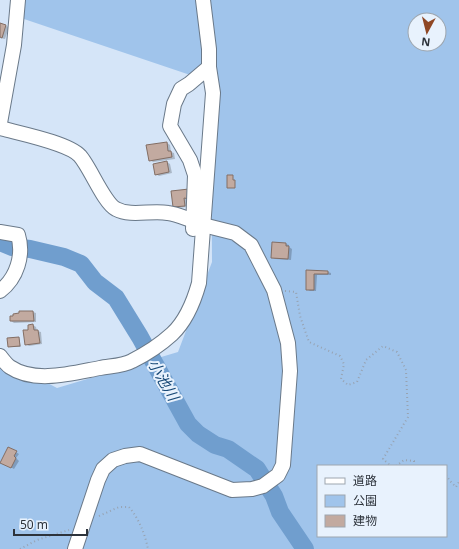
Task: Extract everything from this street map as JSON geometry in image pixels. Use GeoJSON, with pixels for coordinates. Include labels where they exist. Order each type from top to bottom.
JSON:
{"type":"FeatureCollection","features":[{"type":"Feature","properties":{"kind":"street"},"geometry":{"type":"LineString","coordinates":[[0,123],[14,46],[18,0]]}},
{"type":"Feature","properties":{"kind":"street"},"geometry":{"type":"LineString","coordinates":[[0,356],[5,368],[25,374],[45,376],[56,376],[131,362],[174,333],[186,317],[199,283],[200,260],[191,260],[198,223],[213,93],[203,0]]}},
{"type":"Feature","properties":{"kind":"street"},"geometry":{"type":"LineString","coordinates":[[198,223],[195,175],[190,160],[170,126],[174,104],[181,88],[189,84],[209,67]]}},
{"type":"Feature","properties":{"kind":"street"},"geometry":{"type":"LineString","coordinates":[[0,128],[60,144],[80,155],[106,198],[114,208],[123,212],[133,213],[168,213],[236,233],[251,245],[274,290],[288,343],[290,371],[283,465],[278,474],[263,486],[252,489],[232,490],[140,454],[125,456],[114,460],[103,469],[98,480],[75,549]]}},
{"type":"Feature","properties":{"kind":"street"},"geometry":{"type":"LineString","coordinates":[[0,232],[18,235],[20,241],[20,257],[15,275],[0,291]]}},
{"type":"Feature","properties":{"kind":"path"},"geometry":{"type":"LineString","coordinates":[[274,290],[296,292],[300,316],[309,342],[340,356],[344,364],[341,379],[348,385],[357,382],[366,360],[384,346],[397,352],[406,370],[408,417],[383,459],[390,465]]}},
{"type":"Feature","properties":{"kind":"path"},"geometry":{"type":"LineString","coordinates":[[397,465],[404,460],[414,461],[414,465]]}},
{"type":"Feature","properties":{"kind":"path"},"geometry":{"type":"LineString","coordinates":[[447,476],[456,487],[459,482]]}},
{"type":"Feature","properties":{"kind":"path"},"geometry":{"type":"LineString","coordinates":[[97,517],[119,507],[129,508],[135,514],[144,534],[148,549]]}},
{"type":"Feature","properties":{"kind":"path"},"geometry":{"type":"LineString","coordinates":[[20,549],[37,540],[76,527]]}},
{"type":"Feature","properties":{"kind":"green space"},"geometry":{"type":"Polygon","coordinates":[[[24,0],[459,0],[459,549],[0,549],[0,358],[57,388],[178,352],[212,262],[211,82],[24,19],[24,0]]]}},
{"type":"Feature","properties":{"kind":"building"},"geometry":{"type":"Polygon","coordinates":[[[0,23],[6,25],[2,38],[0,37],[0,23]]]}},
{"type":"Feature","properties":{"kind":"building"},"geometry":{"type":"Polygon","coordinates":[[[167,142],[168,151],[171,151],[172,157],[149,161],[146,145],[167,142]]]}},
{"type":"Feature","properties":{"kind":"building"},"geometry":{"type":"Polygon","coordinates":[[[167,161],[169,172],[155,175],[153,164],[167,161]]]}},
{"type":"Feature","properties":{"kind":"building"},"geometry":{"type":"Polygon","coordinates":[[[227,175],[233,175],[233,180],[235,180],[235,188],[227,188],[227,175]]]}},
{"type":"Feature","properties":{"kind":"building"},"geometry":{"type":"Polygon","coordinates":[[[189,189],[190,199],[184,198],[185,206],[173,207],[171,191],[189,189]]]}},
{"type":"Feature","properties":{"kind":"building"},"geometry":{"type":"Polygon","coordinates":[[[272,242],[286,243],[286,246],[289,246],[288,259],[271,258],[272,242]]]}},
{"type":"Feature","properties":{"kind":"building"},"geometry":{"type":"Polygon","coordinates":[[[306,270],[328,271],[328,274],[314,274],[314,290],[306,290],[306,270]]]}},
{"type":"Feature","properties":{"kind":"building"},"geometry":{"type":"Polygon","coordinates":[[[19,311],[33,311],[34,321],[10,321],[10,316],[19,313],[19,311]]]}},
{"type":"Feature","properties":{"kind":"building"},"geometry":{"type":"Polygon","coordinates":[[[33,324],[34,330],[38,330],[40,343],[25,345],[23,330],[28,330],[28,325],[33,324]]]}},
{"type":"Feature","properties":{"kind":"building"},"geometry":{"type":"Polygon","coordinates":[[[19,337],[20,346],[8,347],[7,338],[19,337]]]}},
{"type":"Feature","properties":{"kind":"building"},"geometry":{"type":"Polygon","coordinates":[[[8,447],[17,451],[14,456],[16,458],[11,468],[0,463],[8,447]]]}},
{"type":"Feature","properties":{"kind":"waterway","name":"小池川"},"geometry":{"type":"LineString","coordinates":[[0,242],[12,247],[30,249],[64,257],[81,264],[95,282],[116,298],[140,337],[188,424],[198,434],[215,445],[228,449],[257,469],[274,496],[280,512],[305,549]]}}]}
